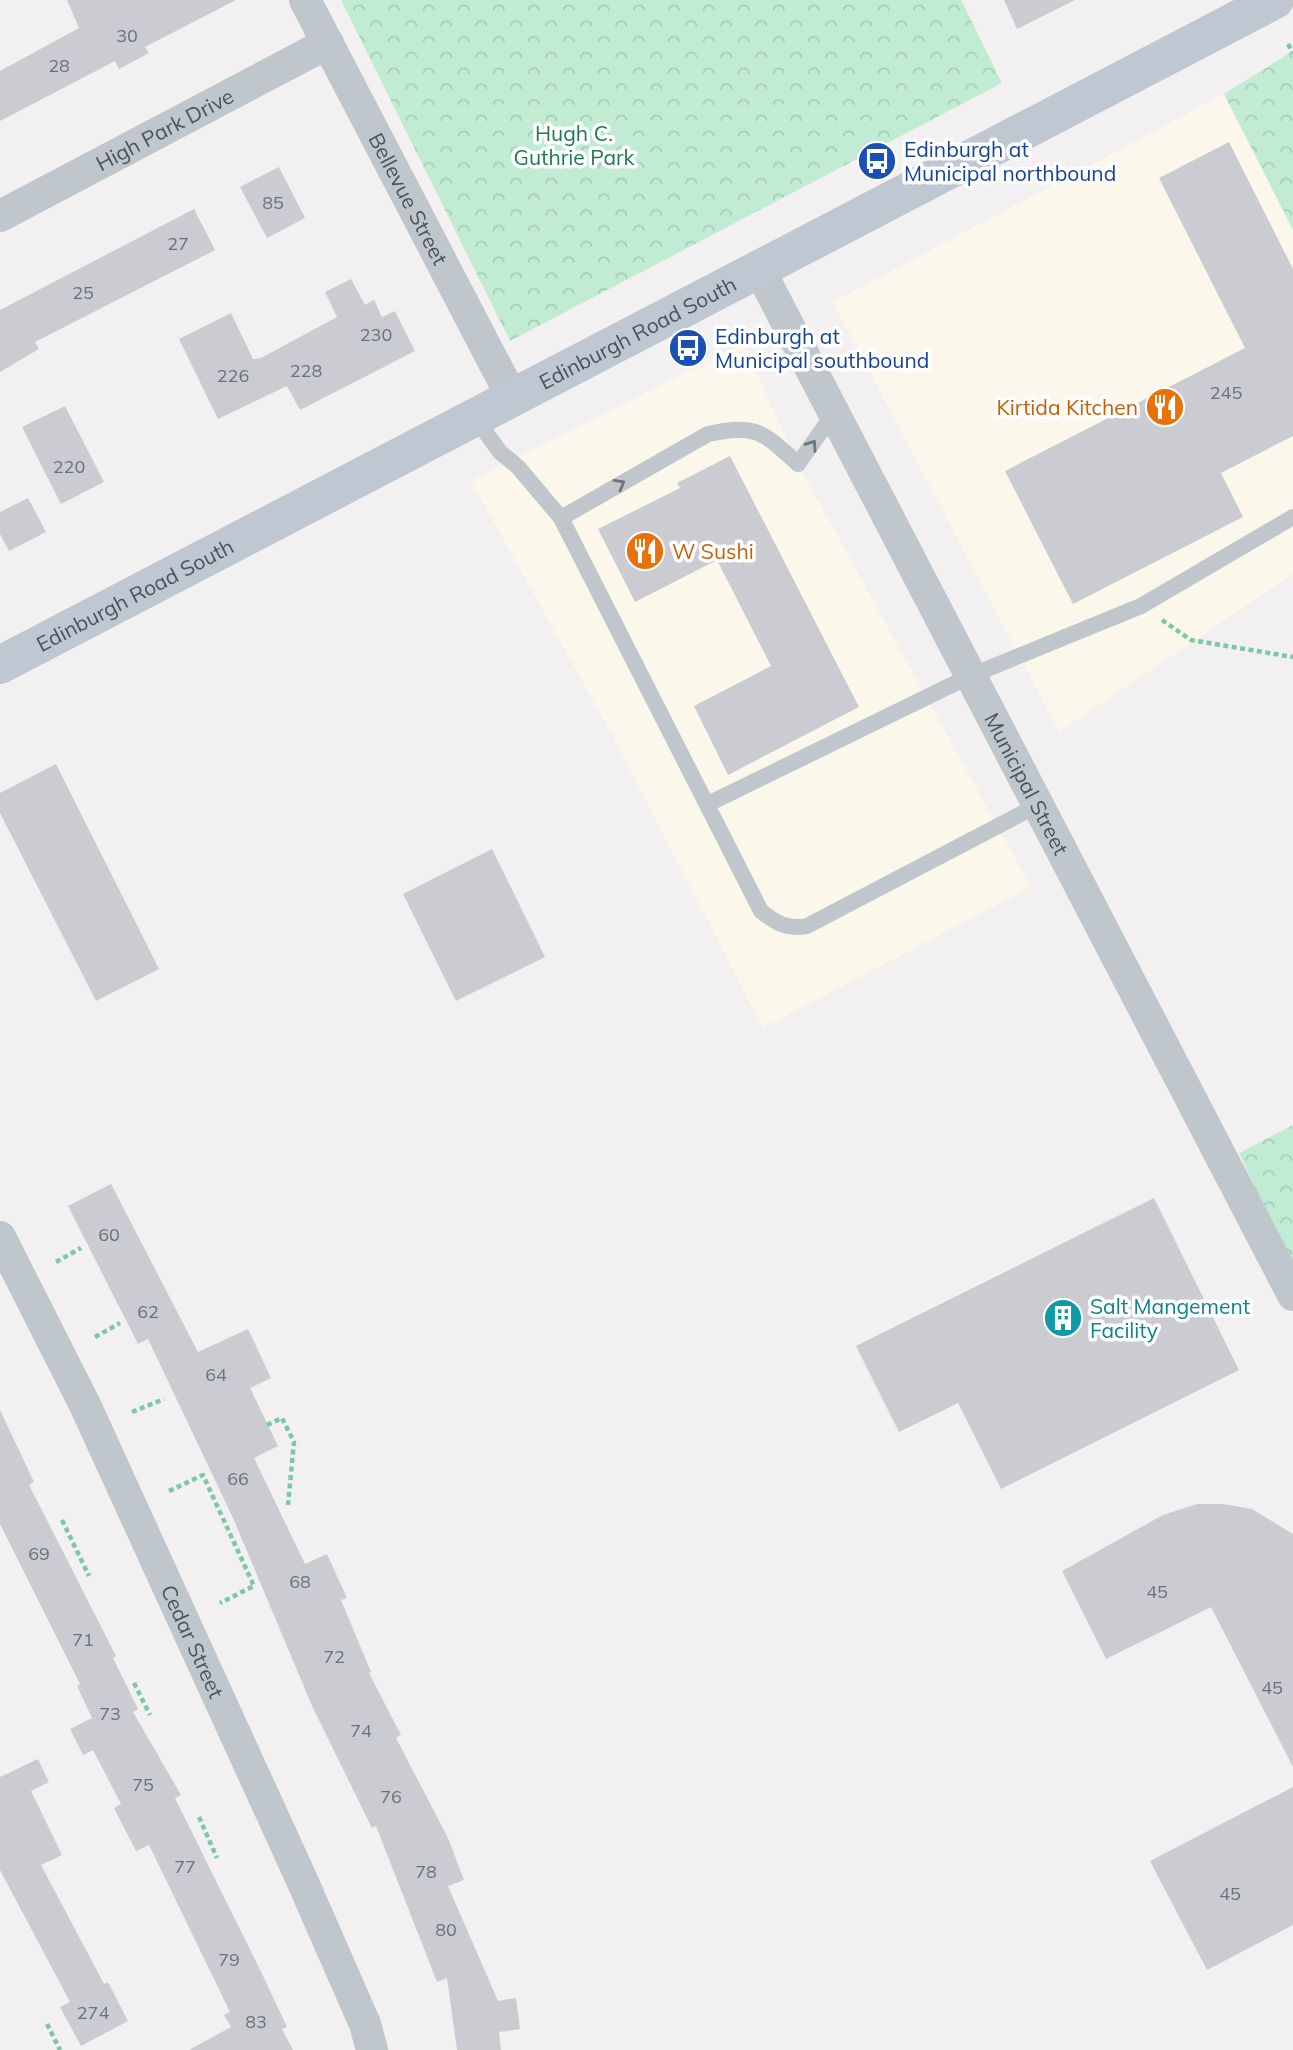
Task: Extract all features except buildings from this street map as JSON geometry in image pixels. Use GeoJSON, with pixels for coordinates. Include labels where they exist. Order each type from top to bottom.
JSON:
{"type":"FeatureCollection","features":[{"type":"Feature","properties":{"kind":"main road","name":"Edinburgh Road South"},"geometry":{"type":"LineString","coordinates":[[0,665],[760,271],[1258,4]]}},
{"type":"Feature","properties":{"kind":"street","name":"Bellevue Street"},"geometry":{"type":"LineString","coordinates":[[305,0],[513,399]]}},
{"type":"Feature","properties":{"kind":"street","name":"High Park Drive"},"geometry":{"type":"LineString","coordinates":[[0,216],[328,43]]}},
{"type":"Feature","properties":{"kind":"street","name":"Municipal Street"},"geometry":{"type":"LineString","coordinates":[[760,271],[1038,805],[1285,1262],[1293,1295]]}},
{"type":"Feature","properties":{"kind":"street","name":"Cedar Street"},"geometry":{"type":"LineString","coordinates":[[0,1237],[85,1405],[302,1878],[366,2026],[372,2050]]}},
{"type":"Feature","properties":{"kind":"lane"},"geometry":{"type":"LineString","coordinates":[[561,518],[708,434],[724,430],[764,433],[798,464],[834,412]]}},
{"type":"Feature","properties":{"kind":"lane"},"geometry":{"type":"LineString","coordinates":[[476,419],[500,452],[517,467],[561,518],[761,911],[773,921],[795,928],[807,926],[1038,805]]}},
{"type":"Feature","properties":{"kind":"lane"},"geometry":{"type":"LineString","coordinates":[[708,804],[970,676],[1141,606],[1293,517]]}},
{"type":"Feature","properties":{"kind":"path"},"geometry":{"type":"LineString","coordinates":[[1288,44],[1293,53]]}},
{"type":"Feature","properties":{"kind":"path"},"geometry":{"type":"LineString","coordinates":[[1141,606],[1191,640],[1293,657]]}},
{"type":"Feature","properties":{"kind":"path"},"geometry":{"type":"LineString","coordinates":[[56,1262],[81,1248]]}},
{"type":"Feature","properties":{"kind":"path"},"geometry":{"type":"LineString","coordinates":[[95,1337],[120,1323]]}},
{"type":"Feature","properties":{"kind":"path"},"geometry":{"type":"LineString","coordinates":[[132,1412],[164,1399]]}},
{"type":"Feature","properties":{"kind":"path"},"geometry":{"type":"LineString","coordinates":[[267,1425],[282,1418],[294,1442],[288,1505]]}},
{"type":"Feature","properties":{"kind":"path"},"geometry":{"type":"LineString","coordinates":[[169,1491],[203,1475],[229,1530],[254,1586],[220,1603]]}},
{"type":"Feature","properties":{"kind":"path"},"geometry":{"type":"LineString","coordinates":[[62,1520],[89,1576]]}},
{"type":"Feature","properties":{"kind":"path"},"geometry":{"type":"LineString","coordinates":[[134,1684],[150,1715]]}},
{"type":"Feature","properties":{"kind":"path"},"geometry":{"type":"LineString","coordinates":[[199,1816],[218,1858]]}},
{"type":"Feature","properties":{"kind":"path"},"geometry":{"type":"LineString","coordinates":[[47,2024],[60,2050]]}},
{"type":"Feature","properties":{"kind":"shaded area"},"geometry":{"type":"Polygon","coordinates":[[[1224,94],[1293,230],[1293,574],[1059,732],[833,302],[1224,94]]]}},
{"type":"Feature","properties":{"kind":"shaded area"},"geometry":{"type":"Polygon","coordinates":[[[743,343],[798,464],[1031,887],[763,1028],[612,735],[471,481],[743,343]]]}},
{"type":"Feature","properties":{"kind":"green space","name":"Hugh C. Guthrie Park"},"geometry":{"type":"Polygon","coordinates":[[[341,0],[961,0],[1002,83],[510,341],[341,0]]]}},
{"type":"Feature","properties":{"kind":"green space"},"geometry":{"type":"Polygon","coordinates":[[[1293,51],[1293,230],[1224,94],[1293,51]]]}},
{"type":"Feature","properties":{"kind":"green space"},"geometry":{"type":"Polygon","coordinates":[[[1293,1125],[1293,1270],[1239,1153],[1293,1125]]]}},
{"type":"Feature","properties":{"kind":"place","name":"Edinburgh at Municipal northbound"},"geometry":{"type":"Point","coordinates":[877,161]}},
{"type":"Feature","properties":{"kind":"place","name":"Edinburgh at Municipal southbound"},"geometry":{"type":"Point","coordinates":[688,348]}},
{"type":"Feature","properties":{"kind":"place","name":"Kirtida Kitchen"},"geometry":{"type":"Point","coordinates":[1165,407]}},
{"type":"Feature","properties":{"kind":"place","name":"W Sushi"},"geometry":{"type":"Point","coordinates":[645,551]}},
{"type":"Feature","properties":{"kind":"place","name":"Salt Mangement Facility"},"geometry":{"type":"Point","coordinates":[1063,1318]}}]}
